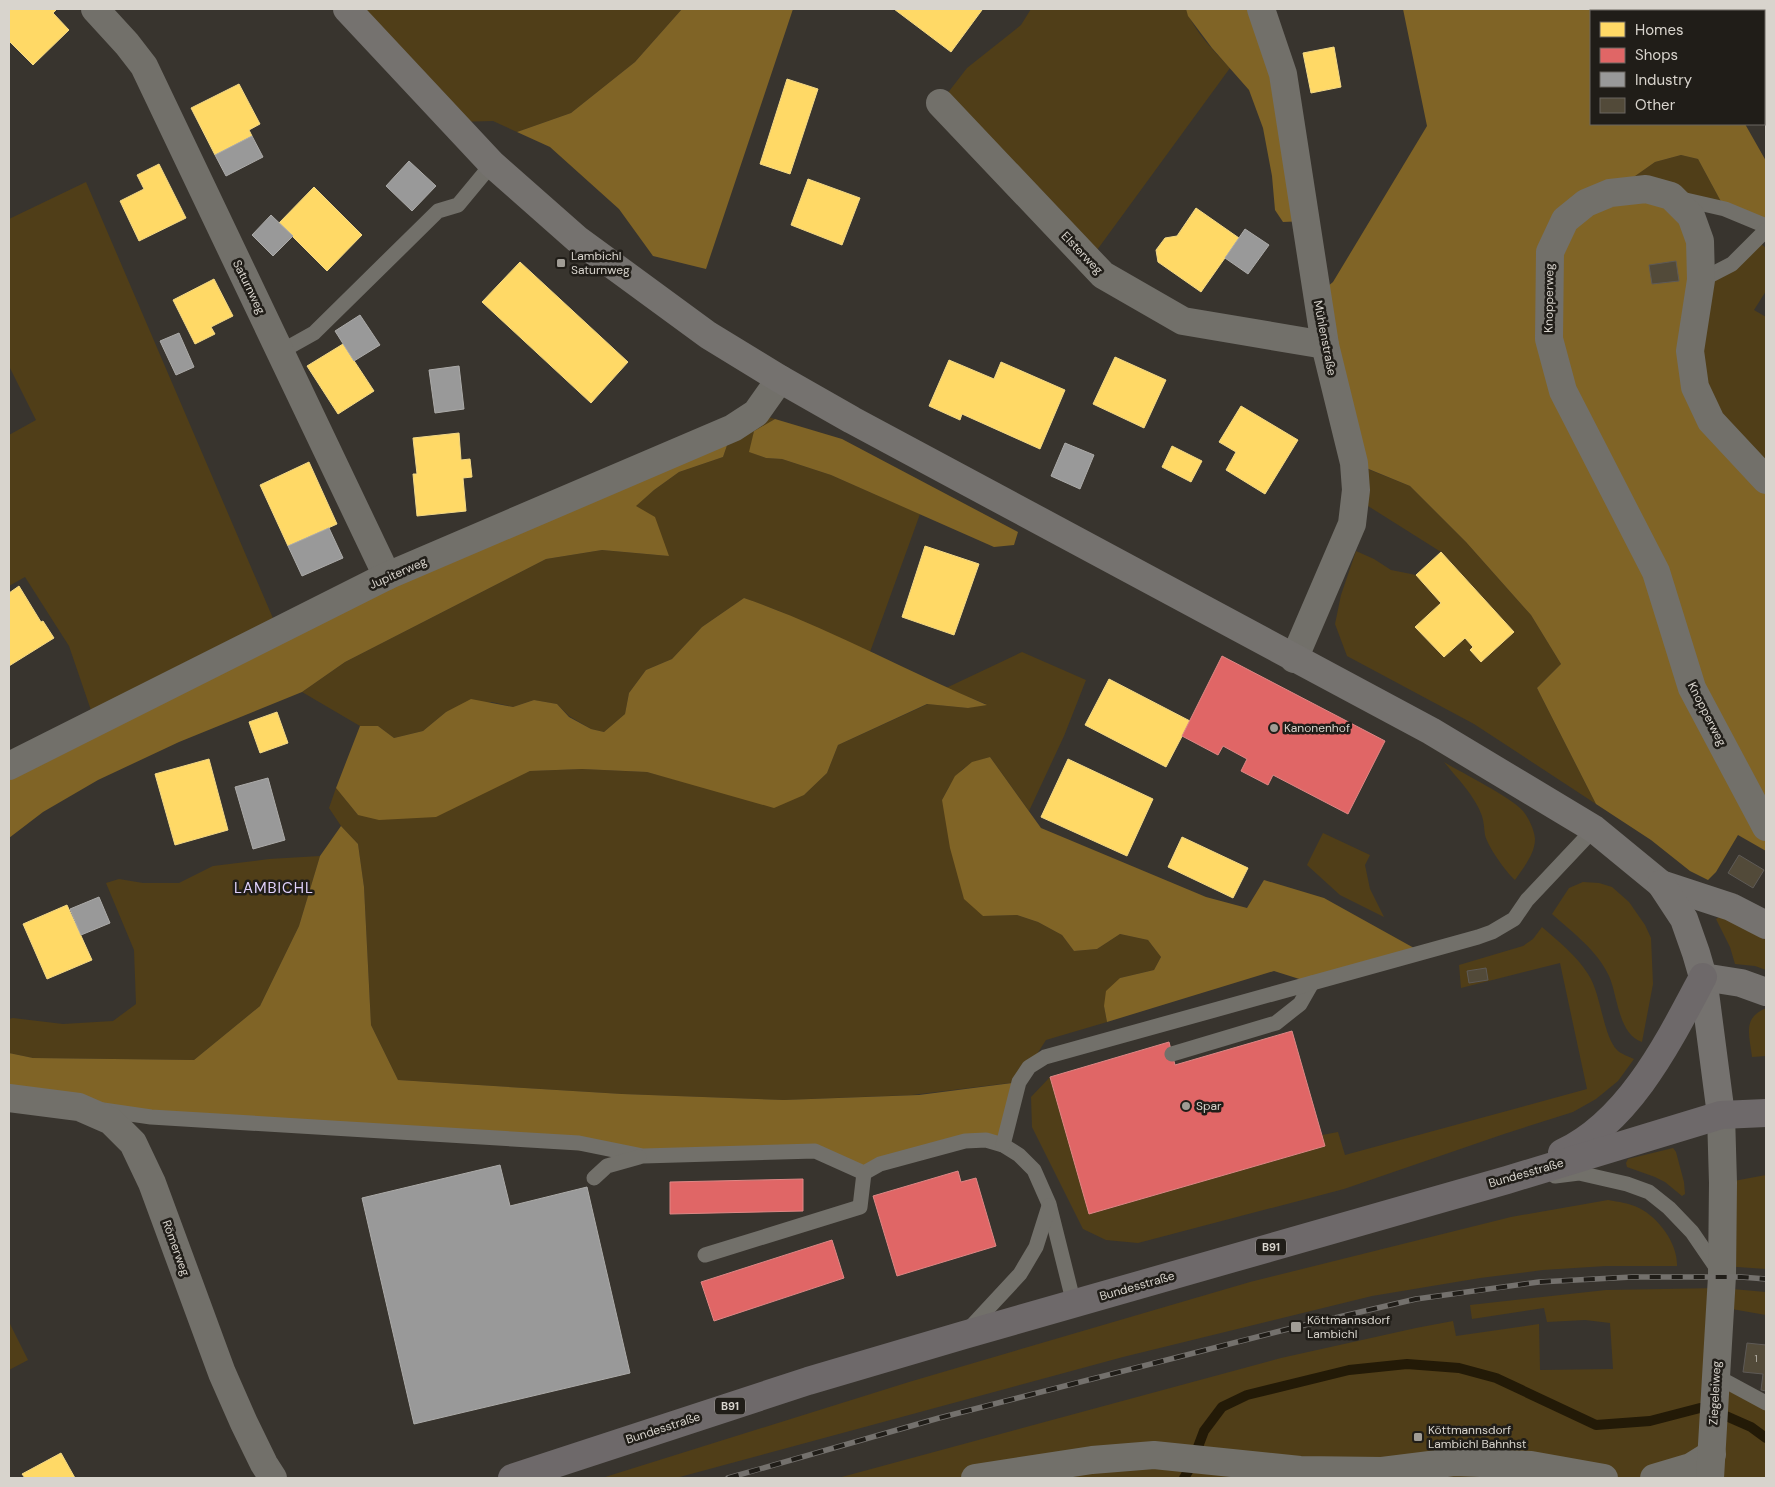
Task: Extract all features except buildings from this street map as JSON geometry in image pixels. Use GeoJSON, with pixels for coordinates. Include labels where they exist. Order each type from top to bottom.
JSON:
{"type":"FeatureCollection","features":[{"type":"Feature","properties":{"kind":"main road"},"geometry":{"type":"LineString","coordinates":[[347,9],[492,164],[577,239],[642,288],[708,334],[780,379],[852,420],[1431,731],[1594,829],[1661,884],[1684,919],[1703,977],[1721,1115]]}},
{"type":"Feature","properties":{"kind":"main road"},"geometry":{"type":"LineString","coordinates":[[1661,884],[1731,907],[1766,925]]}},
{"type":"Feature","properties":{"kind":"main road"},"geometry":{"type":"LineString","coordinates":[[1703,977],[1741,983],[1766,992]]}},
{"type":"Feature","properties":{"kind":"main road"},"geometry":{"type":"LineString","coordinates":[[1506,1180],[1581,1144],[1619,1110],[1673,1033],[1703,977]]}},
{"type":"Feature","properties":{"kind":"main road","name":"Bundesstraße"},"geometry":{"type":"LineString","coordinates":[[512,1478],[808,1381],[964,1335],[1506,1180],[1721,1115],[1766,1113]]}},
{"type":"Feature","properties":{"kind":"street","name":"Saturnweg"},"geometry":{"type":"LineString","coordinates":[[95,9],[144,66],[388,576]]}},
{"type":"Feature","properties":{"kind":"street","name":"Mühlenstraße"},"geometry":{"type":"LineString","coordinates":[[1261,9],[1283,74],[1325,345],[1354,463],[1356,490],[1352,524],[1294,659]]}},
{"type":"Feature","properties":{"kind":"street","name":"Elsterweg"},"geometry":{"type":"LineString","coordinates":[[940,104],[1103,275],[1184,321],[1325,345]]}},
{"type":"Feature","properties":{"kind":"street","name":"Knopperweg"},"geometry":{"type":"LineString","coordinates":[[1766,480],[1711,421],[1695,387],[1690,351],[1701,280],[1700,242],[1692,216],[1671,196],[1646,189],[1610,194],[1586,203],[1565,220],[1550,252],[1549,339],[1563,391],[1656,572],[1692,688],[1766,827]]}},
{"type":"Feature","properties":{"kind":"street","name":"Jupiterweg"},"geometry":{"type":"LineString","coordinates":[[9,766],[388,576],[733,428],[756,413],[780,379]]}},
{"type":"Feature","properties":{"kind":"street","name":"Römerweg"},"geometry":{"type":"LineString","coordinates":[[9,1098],[79,1107],[111,1121],[133,1143],[152,1183],[222,1373],[248,1431],[273,1478]]}},
{"type":"Feature","properties":{"kind":"street","name":"Ziegeleiweg"},"geometry":{"type":"LineString","coordinates":[[1711,1466],[1722,1276],[1724,1183],[1721,1115]]}},
{"type":"Feature","properties":{"kind":"street"},"geometry":{"type":"LineString","coordinates":[[975,1478],[1092,1460],[1154,1455],[1218,1461],[1295,1474],[1382,1471],[1454,1462],[1531,1465],[1604,1478]]}},
{"type":"Feature","properties":{"kind":"street"},"geometry":{"type":"LineString","coordinates":[[1654,1478],[1691,1467],[1711,1466]]}},
{"type":"Feature","properties":{"kind":"lane"},"geometry":{"type":"LineString","coordinates":[[280,352],[314,333],[438,211],[458,205],[492,164]]}},
{"type":"Feature","properties":{"kind":"lane"},"geometry":{"type":"LineString","coordinates":[[1671,196],[1725,209],[1766,228],[1732,264],[1701,280]]}},
{"type":"Feature","properties":{"kind":"lane"},"geometry":{"type":"LineString","coordinates":[[1003,1144],[1019,1082],[1029,1067],[1045,1057],[1492,932],[1514,919],[1527,900],[1594,829]]}},
{"type":"Feature","properties":{"kind":"lane"},"geometry":{"type":"LineString","coordinates":[[1172,1054],[1276,1023],[1300,1004],[1312,983]]}},
{"type":"Feature","properties":{"kind":"lane"},"geometry":{"type":"LineString","coordinates":[[79,1107],[151,1116],[579,1143],[643,1156],[815,1151],[864,1173]]}},
{"type":"Feature","properties":{"kind":"lane"},"geometry":{"type":"LineString","coordinates":[[864,1173],[880,1164],[965,1141],[986,1140],[1003,1144],[1019,1155],[1034,1170],[1049,1204],[1074,1304]]}},
{"type":"Feature","properties":{"kind":"lane"},"geometry":{"type":"LineString","coordinates":[[594,1178],[607,1166],[643,1156]]}},
{"type":"Feature","properties":{"kind":"lane"},"geometry":{"type":"LineString","coordinates":[[705,1255],[860,1207],[864,1173]]}},
{"type":"Feature","properties":{"kind":"lane"},"geometry":{"type":"LineString","coordinates":[[1506,1180],[1579,1173],[1627,1184],[1649,1192],[1669,1208],[1692,1232],[1722,1276]]}},
{"type":"Feature","properties":{"kind":"lane"},"geometry":{"type":"LineString","coordinates":[[964,1335],[1020,1274],[1036,1246],[1049,1204]]}},
{"type":"Feature","properties":{"kind":"lane"},"geometry":{"type":"LineString","coordinates":[[1716,1376],[1766,1403]]}},
{"type":"Feature","properties":{"kind":"shaded area"},"geometry":{"type":"Polygon","coordinates":[[[347,9],[682,9],[635,62],[571,113],[517,132],[493,121],[453,122],[347,9]]]}},
{"type":"Feature","properties":{"kind":"shaded area"},"geometry":{"type":"Polygon","coordinates":[[[682,9],[793,9],[706,269],[653,256],[619,209],[550,147],[517,132],[571,113],[635,62],[682,9]]]}},
{"type":"Feature","properties":{"kind":"shaded area"},"geometry":{"type":"Polygon","coordinates":[[[1031,9],[1186,9],[1199,33],[1230,68],[1089,261],[940,103],[967,68],[1021,25],[1031,9]]]}},
{"type":"Feature","properties":{"kind":"shaded area"},"geometry":{"type":"Polygon","coordinates":[[[1186,9],[1261,9],[1306,221],[1283,222],[1275,210],[1272,176],[1263,128],[1249,90],[1212,48],[1188,16],[1186,9]]]}},
{"type":"Feature","properties":{"kind":"shaded area"},"geometry":{"type":"Polygon","coordinates":[[[1403,9],[1636,9],[1638,10],[1590,10],[1590,125],[1746,125],[1766,161],[1766,226],[1725,209],[1698,159],[1681,155],[1655,162],[1611,193],[1646,189],[1691,216],[1695,387],[1766,480],[1766,851],[1738,835],[1716,872],[1708,880],[1690,871],[1651,840],[1596,804],[1537,688],[1561,664],[1531,615],[1466,542],[1410,486],[1354,463],[1317,295],[1333,282],[1427,126],[1403,9]]]}},
{"type":"Feature","properties":{"kind":"shaded area"},"geometry":{"type":"Polygon","coordinates":[[[1681,155],[1698,159],[1725,209],[1610,193],[1655,162],[1681,155]]]}},
{"type":"Feature","properties":{"kind":"shaded area"},"geometry":{"type":"Polygon","coordinates":[[[86,182],[278,630],[95,722],[69,646],[25,577],[9,586],[9,435],[36,420],[9,366],[9,219],[86,182]]]}},
{"type":"Feature","properties":{"kind":"shaded area"},"geometry":{"type":"Polygon","coordinates":[[[1756,240],[1766,248],[1766,291],[1754,310],[1766,317],[1766,480],[1695,387],[1701,280],[1756,240]]]}},
{"type":"Feature","properties":{"kind":"shaded area"},"geometry":{"type":"Polygon","coordinates":[[[756,413],[775,419],[754,431],[750,452],[766,458],[782,459],[831,475],[920,514],[870,652],[779,611],[744,598],[702,627],[672,659],[646,670],[629,693],[625,714],[604,732],[591,729],[569,716],[557,704],[534,700],[513,707],[492,702],[446,712],[423,731],[394,738],[378,726],[360,726],[302,692],[345,662],[546,559],[602,550],[669,556],[635,506],[679,472],[723,457],[733,428],[756,413]]]}},
{"type":"Feature","properties":{"kind":"shaded area"},"geometry":{"type":"Polygon","coordinates":[[[775,419],[842,439],[1018,532],[1014,545],[994,547],[831,475],[782,459],[766,458],[749,452],[754,431],[775,419]]]}},
{"type":"Feature","properties":{"kind":"shaded area"},"geometry":{"type":"Polygon","coordinates":[[[733,428],[723,457],[679,472],[636,506],[655,517],[669,556],[602,550],[546,559],[345,662],[302,692],[179,742],[98,780],[43,812],[9,838],[9,766],[733,428]]]}},
{"type":"Feature","properties":{"kind":"shaded area"},"geometry":{"type":"Polygon","coordinates":[[[1365,468],[1410,486],[1466,542],[1531,615],[1561,664],[1537,688],[1596,804],[1474,724],[1347,656],[1335,624],[1341,595],[1356,551],[1374,559],[1391,570],[1416,575],[1441,603],[1415,627],[1444,657],[1465,638],[1473,647],[1470,650],[1481,662],[1514,632],[1441,552],[1368,506],[1365,468]]]}},
{"type":"Feature","properties":{"kind":"shaded area"},"geometry":{"type":"Polygon","coordinates":[[[744,598],[806,622],[987,705],[968,708],[927,704],[838,745],[827,773],[804,795],[774,808],[647,772],[582,769],[530,771],[436,817],[379,820],[358,815],[336,788],[360,726],[378,726],[394,738],[423,731],[446,712],[471,699],[513,707],[534,700],[557,704],[569,717],[591,729],[604,732],[625,714],[629,693],[646,670],[672,659],[702,627],[744,598]]]}},
{"type":"Feature","properties":{"kind":"shaded area"},"geometry":{"type":"Polygon","coordinates":[[[1022,652],[1086,680],[1064,736],[1029,811],[990,757],[965,767],[955,777],[942,800],[983,916],[1017,915],[1038,922],[1062,935],[1074,951],[1097,949],[1120,934],[1148,940],[1161,957],[1154,970],[1120,978],[1104,1006],[1107,1022],[1046,1040],[1019,1082],[912,1095],[784,1100],[622,1094],[398,1080],[371,1025],[364,887],[358,844],[341,826],[329,808],[336,788],[358,815],[499,785],[530,771],[582,769],[647,772],[700,786],[804,795],[827,773],[838,745],[928,704],[968,708],[986,704],[946,688],[1022,652]]]}},
{"type":"Feature","properties":{"kind":"shaded area"},"geometry":{"type":"Polygon","coordinates":[[[990,757],[1041,828],[1206,897],[1247,908],[1264,880],[1324,898],[1423,953],[1312,983],[1274,971],[1107,1022],[1104,1006],[1106,991],[1120,978],[1154,970],[1161,957],[1148,940],[1120,934],[1097,949],[1074,951],[1062,935],[1038,922],[1017,915],[983,916],[964,899],[950,848],[942,800],[955,776],[972,762],[990,757]]]}},
{"type":"Feature","properties":{"kind":"shaded area"},"geometry":{"type":"Polygon","coordinates":[[[1444,762],[1508,799],[1517,805],[1527,817],[1534,832],[1534,845],[1528,861],[1515,880],[1502,865],[1490,846],[1485,835],[1482,816],[1475,801],[1444,762]]]}},
{"type":"Feature","properties":{"kind":"shaded area"},"geometry":{"type":"Polygon","coordinates":[[[341,826],[358,844],[364,887],[371,1025],[398,1080],[622,1094],[784,1100],[919,1095],[1019,1082],[1003,1145],[986,1140],[864,1173],[815,1151],[643,1156],[9,1098],[9,1053],[33,1058],[194,1060],[260,1006],[299,926],[320,856],[341,826]]]}},
{"type":"Feature","properties":{"kind":"shaded area"},"geometry":{"type":"Polygon","coordinates":[[[1323,833],[1370,855],[1365,865],[1370,889],[1384,917],[1340,895],[1307,865],[1323,833]]]}},
{"type":"Feature","properties":{"kind":"shaded area"},"geometry":{"type":"Polygon","coordinates":[[[320,856],[299,926],[260,1006],[194,1060],[33,1058],[9,1053],[9,1019],[63,1024],[113,1021],[136,1004],[134,950],[106,883],[119,879],[143,883],[179,883],[213,866],[269,859],[320,856]]]}},
{"type":"Feature","properties":{"kind":"shaded area"},"geometry":{"type":"Polygon","coordinates":[[[1583,882],[1599,883],[1612,887],[1629,902],[1645,925],[1651,938],[1653,984],[1642,1042],[1634,1038],[1623,1023],[1609,976],[1598,958],[1584,942],[1552,914],[1569,888],[1583,882]]]}},
{"type":"Feature","properties":{"kind":"shaded area"},"geometry":{"type":"Polygon","coordinates":[[[1719,917],[1737,924],[1766,940],[1766,970],[1755,966],[1735,964],[1730,947],[1716,919],[1719,917]]]}},
{"type":"Feature","properties":{"kind":"shaded area"},"geometry":{"type":"Polygon","coordinates":[[[1542,927],[1584,967],[1596,992],[1612,1043],[1617,1050],[1634,1059],[1618,1081],[1596,1099],[1573,1112],[1344,1189],[1138,1243],[1106,1240],[1083,1229],[1032,1127],[1031,1097],[1050,1077],[1090,1214],[1325,1146],[1322,1135],[1338,1132],[1345,1155],[1587,1089],[1560,963],[1461,988],[1459,965],[1523,946],[1533,939],[1542,927]]]}},
{"type":"Feature","properties":{"kind":"shaded area"},"geometry":{"type":"Polygon","coordinates":[[[1766,1009],[1766,1056],[1752,1057],[1749,1036],[1750,1023],[1757,1013],[1766,1009]]]}},
{"type":"Feature","properties":{"kind":"shaded area"},"geometry":{"type":"Polygon","coordinates":[[[1673,1148],[1676,1152],[1684,1182],[1685,1194],[1682,1196],[1665,1182],[1627,1167],[1628,1159],[1673,1148]]]}},
{"type":"Feature","properties":{"kind":"shaded area"},"geometry":{"type":"Polygon","coordinates":[[[1766,1175],[1766,1269],[1723,1266],[1723,1183],[1766,1175]]]}},
{"type":"Feature","properties":{"kind":"shaded area"},"geometry":{"type":"Polygon","coordinates":[[[1608,1200],[1635,1206],[1654,1218],[1671,1241],[1677,1266],[1606,1266],[1543,1270],[1480,1278],[1372,1296],[1123,1357],[676,1478],[602,1478],[909,1382],[1250,1282],[1511,1217],[1608,1200]]]}},
{"type":"Feature","properties":{"kind":"shaded area"},"geometry":{"type":"Polygon","coordinates":[[[1721,1288],[1766,1292],[1766,1315],[1720,1307],[1716,1376],[1766,1403],[1766,1478],[838,1478],[1281,1358],[1453,1321],[1456,1336],[1539,1324],[1540,1370],[1613,1369],[1610,1323],[1585,1320],[1547,1322],[1544,1308],[1472,1319],[1470,1305],[1606,1290],[1721,1288]]]}},
{"type":"Feature","properties":{"kind":"shaded area"},"geometry":{"type":"Polygon","coordinates":[[[9,1322],[28,1360],[9,1370],[9,1322]]]}},
{"type":"Feature","properties":{"kind":"waterway"},"geometry":{"type":"LineString","coordinates":[[1184,1478],[1190,1468],[1204,1431],[1222,1407],[1247,1395],[1349,1370],[1407,1364],[1459,1368],[1496,1378],[1596,1425],[1650,1421],[1700,1408]]}},
{"type":"Feature","properties":{"kind":"waterway"},"geometry":{"type":"LineString","coordinates":[[1726,1416],[1751,1427],[1766,1438]]}},
{"type":"Feature","properties":{"kind":"railway"},"geometry":{"type":"LineString","coordinates":[[728,1478],[939,1418],[1296,1327],[1416,1299],[1539,1282],[1632,1277],[1741,1277],[1766,1279]]}},
{"type":"Feature","properties":{"kind":"place","name":"Lambichl Saturnweg"},"geometry":{"type":"Point","coordinates":[561,263]}},
{"type":"Feature","properties":{"kind":"place","name":"Kanonenhof"},"geometry":{"type":"Point","coordinates":[1274,728]}},
{"type":"Feature","properties":{"kind":"place","name":"Spar"},"geometry":{"type":"Point","coordinates":[1186,1106]}},
{"type":"Feature","properties":{"kind":"place","name":"Köttmannsdorf Lambichl"},"geometry":{"type":"Point","coordinates":[1296,1327]}},
{"type":"Feature","properties":{"kind":"place","name":"Köttmannsdorf Lambichl Bahnhst"},"geometry":{"type":"Point","coordinates":[1418,1437]}},
{"type":"Feature","properties":{"kind":"district","name":"LAMBICHL"},"geometry":{"type":"Point","coordinates":[274,888]}}]}
